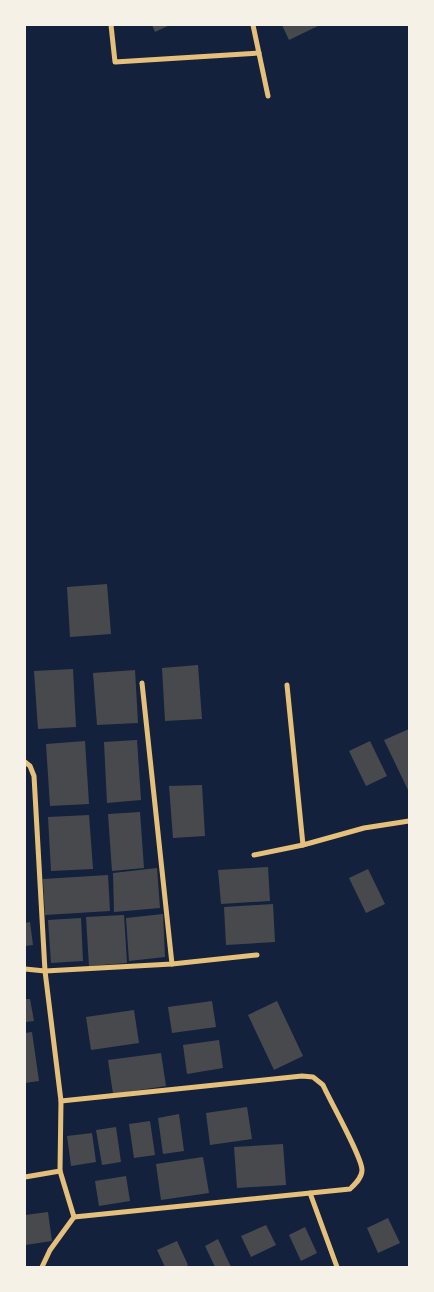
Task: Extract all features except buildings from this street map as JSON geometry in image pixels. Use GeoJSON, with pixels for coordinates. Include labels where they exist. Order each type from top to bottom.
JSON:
{"type":"FeatureCollection","features":[{"type":"Feature","properties":{"kind":"street"},"geometry":{"type":"LineString","coordinates":[[111,25],[115,62],[259,53]]}},
{"type":"Feature","properties":{"kind":"street"},"geometry":{"type":"LineString","coordinates":[[253,25],[268,96]]}},
{"type":"Feature","properties":{"kind":"street"},"geometry":{"type":"LineString","coordinates":[[142,683],[172,964]]}},
{"type":"Feature","properties":{"kind":"street"},"geometry":{"type":"LineString","coordinates":[[287,685],[303,845]]}},
{"type":"Feature","properties":{"kind":"street"},"geometry":{"type":"LineString","coordinates":[[25,762],[30,766],[34,776],[45,971],[61,1101],[60,1170],[74,1217]]}},
{"type":"Feature","properties":{"kind":"street"},"geometry":{"type":"LineString","coordinates":[[254,855],[303,845],[364,828],[409,821]]}},
{"type":"Feature","properties":{"kind":"street"},"geometry":{"type":"LineString","coordinates":[[25,969],[45,971],[172,964],[257,955]]}},
{"type":"Feature","properties":{"kind":"street"},"geometry":{"type":"LineString","coordinates":[[42,1267],[50,1250],[74,1217],[350,1189],[358,1181],[362,1169],[323,1085],[313,1077],[302,1076],[61,1101]]}},
{"type":"Feature","properties":{"kind":"street"},"geometry":{"type":"LineString","coordinates":[[25,1177],[60,1170]]}},
{"type":"Feature","properties":{"kind":"street"},"geometry":{"type":"LineString","coordinates":[[310,1193],[337,1267]]}}]}
